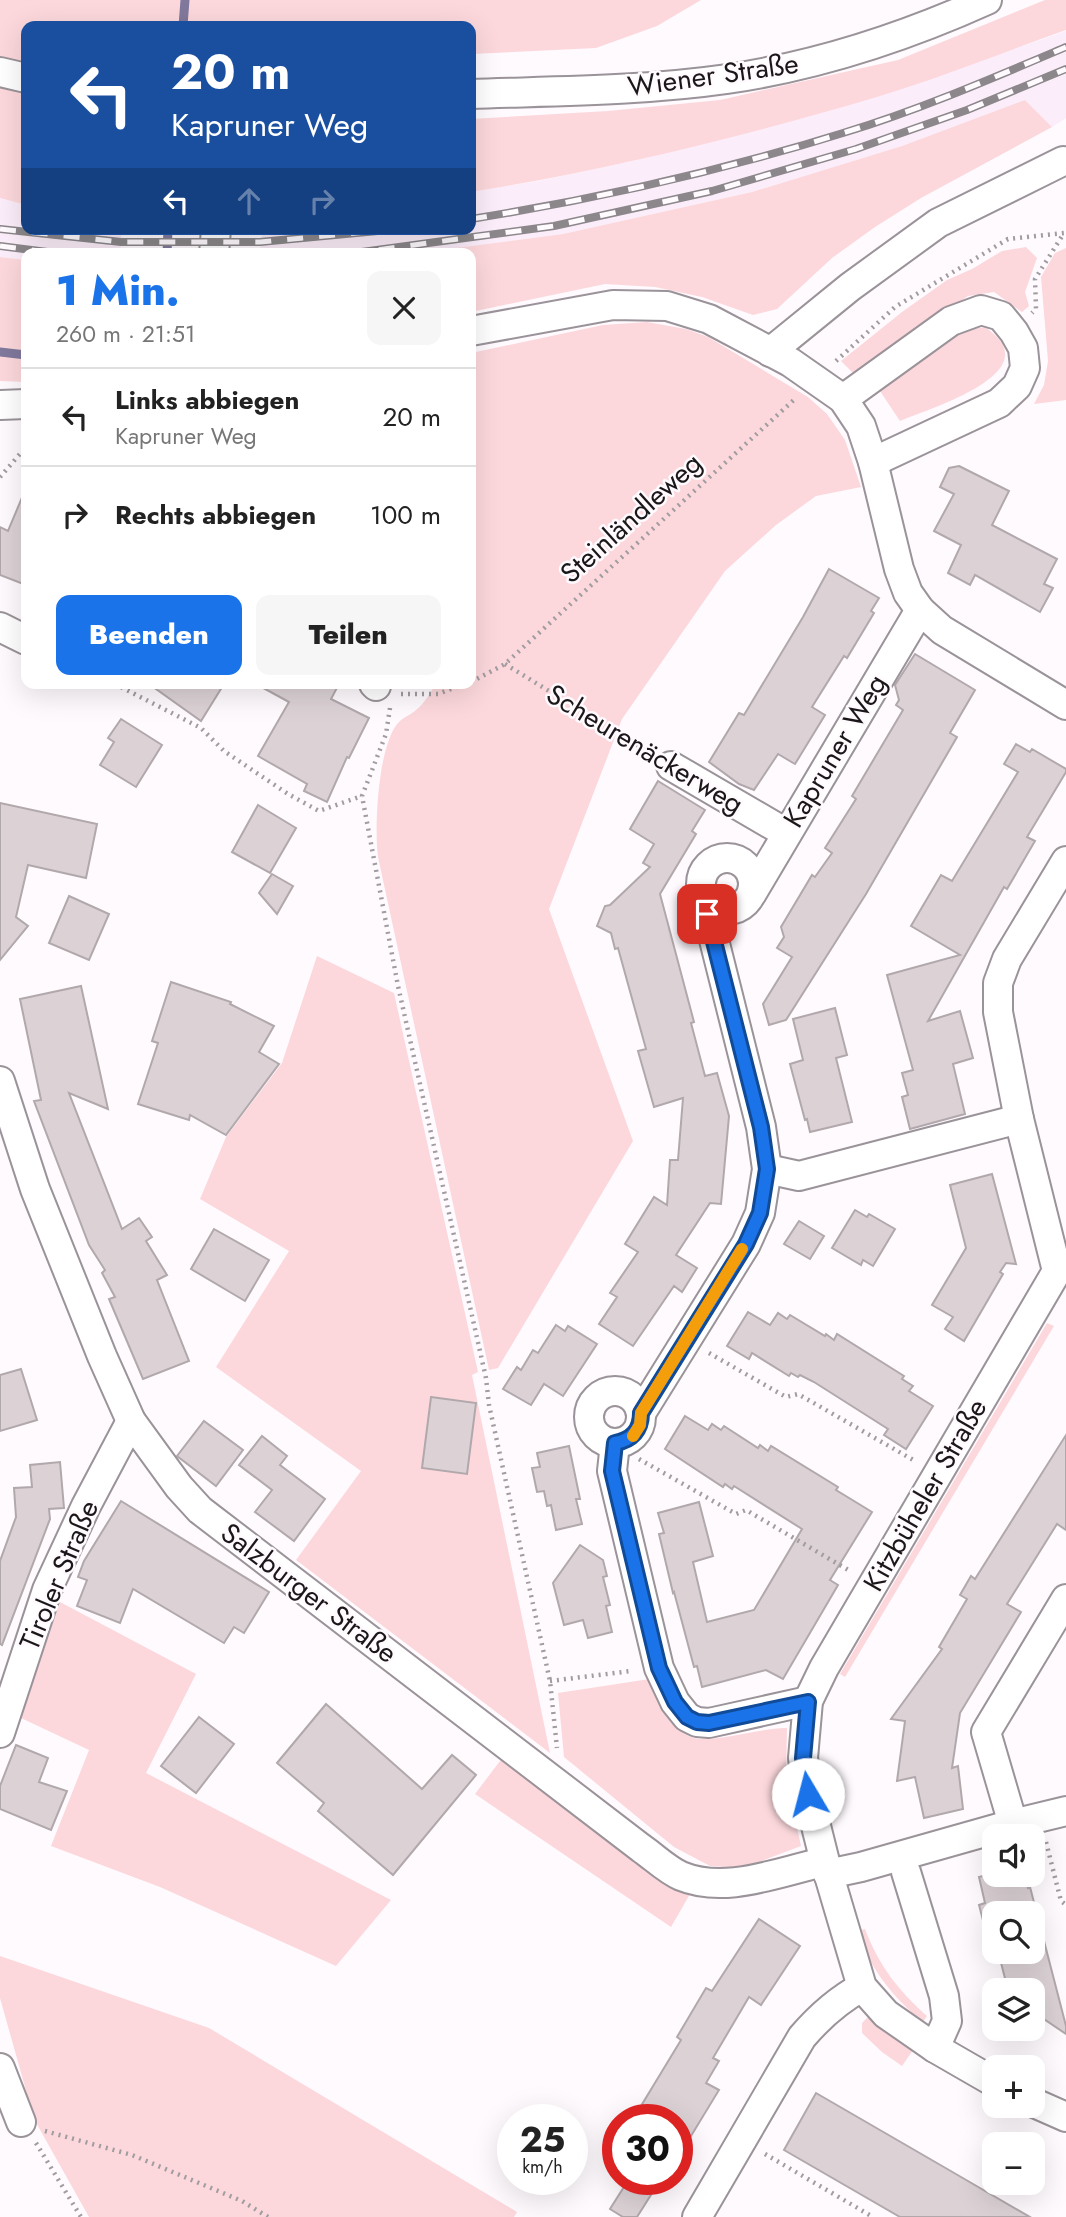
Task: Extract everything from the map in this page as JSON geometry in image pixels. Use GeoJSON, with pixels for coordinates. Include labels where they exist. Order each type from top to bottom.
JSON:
{"type":"FeatureCollection","features":[{"type":"Feature","properties":{"kind":"street","name":"Wiener Straße"},"geometry":{"type":"LineString","coordinates":[[476,94],[687,84],[729,78],[812,61],[857,48],[987,0]]}},
{"type":"Feature","properties":{"kind":"street"},"geometry":{"type":"LineString","coordinates":[[0,72],[21,77]]}},
{"type":"Feature","properties":{"kind":"street"},"geometry":{"type":"LineString","coordinates":[[770,352],[850,287],[938,223],[1063,160]]}},
{"type":"Feature","properties":{"kind":"street"},"geometry":{"type":"LineString","coordinates":[[476,330],[613,304],[667,306],[709,319],[816,380],[843,398],[861,426],[873,462],[879,517],[908,593],[920,610],[942,630],[1066,705]]}},
{"type":"Feature","properties":{"kind":"street"},"geometry":{"type":"LineString","coordinates":[[843,398],[951,321],[981,310],[1001,316],[1023,348],[1025,368],[1017,386],[999,403],[873,462]]}},
{"type":"Feature","properties":{"kind":"street"},"geometry":{"type":"LineString","coordinates":[[0,405],[21,404]]}},
{"type":"Feature","properties":{"kind":"street","name":"Kapruner Weg"},"geometry":{"type":"LineString","coordinates":[[752,893],[920,610]]}},
{"type":"Feature","properties":{"kind":"street"},"geometry":{"type":"LineString","coordinates":[[0,627],[21,638]]}},
{"type":"Feature","properties":{"kind":"street","name":"Scheurenäckerweg"},"geometry":{"type":"LineString","coordinates":[[671,765],[786,833]]}},
{"type":"Feature","properties":{"kind":"street"},"geometry":{"type":"LineString","coordinates":[[641,1413],[636,1401],[622,1391],[604,1393],[592,1406],[590,1424],[600,1437],[615,1444],[636,1433],[641,1413],[746,1244],[760,1213],[767,1169],[761,1127],[702,892],[703,874],[715,861],[724,858],[741,862],[752,877],[752,893],[742,906],[726,910],[711,905],[702,892]]}},
{"type":"Feature","properties":{"kind":"street","name":"Kitzbüheler Straße"},"geometry":{"type":"LineString","coordinates":[[982,2075],[935,2048],[886,2014],[862,1987],[826,1868],[808,1794],[803,1758],[808,1702],[824,1668],[937,1474],[1061,1270],[1019,1119],[998,1012],[998,983],[1007,959],[1066,861]]}},
{"type":"Feature","properties":{"kind":"street","name":"Salzburger Straße"},"geometry":{"type":"LineString","coordinates":[[0,1081],[35,1189],[102,1356],[131,1421],[179,1487],[200,1510],[641,1848],[681,1875],[705,1882],[729,1883],[826,1868],[861,1867],[1039,1817]]}},
{"type":"Feature","properties":{"kind":"street"},"geometry":{"type":"LineString","coordinates":[[767,1169],[799,1176],[1019,1119]]}},
{"type":"Feature","properties":{"kind":"street","name":"Tiroler Straße"},"geometry":{"type":"LineString","coordinates":[[1,1725],[47,1590],[86,1506],[131,1421]]}},
{"type":"Feature","properties":{"kind":"street"},"geometry":{"type":"LineString","coordinates":[[615,1444],[612,1471],[659,1668],[675,1702],[687,1717],[697,1722],[709,1723],[808,1702]]}},
{"type":"Feature","properties":{"kind":"street"},"geometry":{"type":"LineString","coordinates":[[1039,1817],[986,1732],[1066,1598]]}},
{"type":"Feature","properties":{"kind":"street"},"geometry":{"type":"LineString","coordinates":[[906,1872],[944,1996],[947,2021],[935,2048]]}},
{"type":"Feature","properties":{"kind":"street"},"geometry":{"type":"LineString","coordinates":[[697,2217],[802,2037],[818,2018],[862,1987]]}},
{"type":"Feature","properties":{"kind":"street"},"geometry":{"type":"LineString","coordinates":[[0,2068],[10,2119]]}},
{"type":"Feature","properties":{"kind":"street"},"geometry":{"type":"LineString","coordinates":[[1045,2108],[1066,2118]]}},
{"type":"Feature","properties":{"kind":"path","name":"Steinländleweg"},"geometry":{"type":"LineString","coordinates":[[476,679],[505,663],[816,380]]}},
{"type":"Feature","properties":{"kind":"path"},"geometry":{"type":"LineString","coordinates":[[0,477],[21,459]]}},
{"type":"Feature","properties":{"kind":"path","name":"Scheurenäckerweg"},"geometry":{"type":"LineString","coordinates":[[505,663],[671,765]]}},
{"type":"Feature","properties":{"kind":"path"},"geometry":{"type":"LineString","coordinates":[[125,689],[201,728],[224,751],[288,794],[320,811],[362,796]]}},
{"type":"Feature","properties":{"kind":"path"},"geometry":{"type":"LineString","coordinates":[[378,689],[391,710],[386,734],[362,796],[398,986],[486,1378],[489,1405],[550,1681],[560,1784]]}},
{"type":"Feature","properties":{"kind":"path"},"geometry":{"type":"LineString","coordinates":[[387,689],[404,695],[439,694],[452,689]]}},
{"type":"Feature","properties":{"kind":"path"},"geometry":{"type":"LineString","coordinates":[[686,1340],[786,1397],[798,1394],[937,1474]]}},
{"type":"Feature","properties":{"kind":"path"},"geometry":{"type":"LineString","coordinates":[[615,1444],[736,1514],[747,1510],[872,1584]]}},
{"type":"Feature","properties":{"kind":"path"},"geometry":{"type":"LineString","coordinates":[[550,1681],[659,1668]]}},
{"type":"Feature","properties":{"kind":"path"},"geometry":{"type":"LineString","coordinates":[[1039,1817],[1061,1901],[1066,1905]]}},
{"type":"Feature","properties":{"kind":"path"},"geometry":{"type":"LineString","coordinates":[[10,2119],[31,2134],[80,2217]]}},
{"type":"Feature","properties":{"kind":"path"},"geometry":{"type":"LineString","coordinates":[[10,2119],[52,2134],[132,2155],[242,2201],[268,2217]]}},
{"type":"Feature","properties":{"kind":"path"},"geometry":{"type":"LineString","coordinates":[[743,2140],[873,2217]]}},
{"type":"Feature","properties":{"kind":"shaded area"},"geometry":{"type":"Polygon","coordinates":[[[0,0],[701,0],[657,26],[596,48],[476,54],[476,21],[21,21],[21,65],[0,60],[0,0]]]}},
{"type":"Feature","properties":{"kind":"shaded area"},"geometry":{"type":"Polygon","coordinates":[[[1045,0],[1066,0],[1066,30],[904,89],[677,151],[476,191],[476,119],[608,111],[720,100],[898,60],[1045,0]]]}},
{"type":"Feature","properties":{"kind":"shaded area"},"geometry":{"type":"Polygon","coordinates":[[[1066,31],[1066,118],[1052,127],[1025,100],[902,146],[752,192],[563,234],[456,248],[261,248],[262,235],[476,235],[476,191],[633,161],[881,95],[1066,31]]]}},
{"type":"Feature","properties":{"kind":"shaded area"},"geometry":{"type":"Polygon","coordinates":[[[0,85],[21,90],[21,204],[0,198],[0,85]]]}},
{"type":"Feature","properties":{"kind":"shaded area"},"geometry":{"type":"Polygon","coordinates":[[[1025,100],[1052,127],[921,198],[832,258],[777,309],[753,315],[702,297],[655,287],[605,284],[476,311],[476,248],[456,248],[563,234],[752,192],[902,146],[1025,100]]]}},
{"type":"Feature","properties":{"kind":"shaded area"},"geometry":{"type":"Polygon","coordinates":[[[0,198],[21,204],[21,235],[122,235],[120,248],[21,248],[21,259],[0,257],[0,198]]]}},
{"type":"Feature","properties":{"kind":"shaded area"},"geometry":{"type":"Polygon","coordinates":[[[1026,247],[1037,258],[1025,292],[1029,306],[1022,312],[994,292],[968,296],[855,375],[841,361],[947,280],[1002,251],[1026,247]]]}},
{"type":"Feature","properties":{"kind":"shaded area"},"geometry":{"type":"Polygon","coordinates":[[[1066,248],[1066,400],[1034,404],[1044,385],[1048,361],[1041,277],[1055,253],[1066,248]]]}},
{"type":"Feature","properties":{"kind":"shaded area"},"geometry":{"type":"Polygon","coordinates":[[[0,257],[21,259],[21,382],[0,381],[0,257]]]}},
{"type":"Feature","properties":{"kind":"shaded area"},"geometry":{"type":"Polygon","coordinates":[[[647,322],[686,329],[708,337],[808,397],[827,414],[845,440],[861,487],[816,496],[776,525],[725,571],[622,719],[549,909],[633,1141],[498,1368],[489,1370],[378,857],[379,787],[386,749],[398,723],[419,708],[433,689],[476,689],[476,352],[603,325],[647,322]]]}},
{"type":"Feature","properties":{"kind":"shaded area"},"geometry":{"type":"Polygon","coordinates":[[[985,327],[1000,341],[1005,352],[1003,364],[994,375],[963,395],[900,421],[876,385],[941,341],[985,327]]]}},
{"type":"Feature","properties":{"kind":"shaded area"},"geometry":{"type":"Polygon","coordinates":[[[317,956],[394,993],[478,1372],[472,1375],[550,1753],[296,1560],[361,1471],[216,1367],[289,1251],[200,1199],[226,1137],[282,1063],[317,956]]]}},
{"type":"Feature","properties":{"kind":"shaded area"},"geometry":{"type":"Polygon","coordinates":[[[1047,1323],[1054,1326],[845,1677],[840,1674],[1047,1323]]]}},
{"type":"Feature","properties":{"kind":"shaded area"},"geometry":{"type":"Polygon","coordinates":[[[60,1602],[196,1674],[146,1773],[391,1900],[336,1966],[160,1887],[51,1846],[89,1750],[21,1718],[60,1602]]]}},
{"type":"Feature","properties":{"kind":"shaded area"},"geometry":{"type":"Polygon","coordinates":[[[656,1678],[668,1714],[678,1727],[691,1737],[709,1739],[787,1728],[786,1778],[801,1846],[743,1868],[710,1866],[674,1847],[564,1757],[558,1693],[656,1678]]]}},
{"type":"Feature","properties":{"kind":"shaded area"},"geometry":{"type":"Polygon","coordinates":[[[506,1753],[690,1894],[671,1927],[475,1794],[506,1753]]]}},
{"type":"Feature","properties":{"kind":"shaded area"},"geometry":{"type":"Polygon","coordinates":[[[865,1929],[890,1977],[927,2016],[923,2022],[892,1992],[876,1970],[857,1931],[865,1929]]]}},
{"type":"Feature","properties":{"kind":"shaded area"},"geometry":{"type":"Polygon","coordinates":[[[0,1956],[209,2028],[517,2212],[514,2217],[89,2217],[34,2119],[0,1998],[0,1956]]]}},
{"type":"Feature","properties":{"kind":"shaded area"},"geometry":{"type":"Polygon","coordinates":[[[868,2017],[876,2020],[913,2050],[902,2066],[862,2033],[862,2023],[868,2017]]]}},
{"type":"Feature","properties":{"kind":"building"},"geometry":{"type":"Polygon","coordinates":[[[959,466],[1009,491],[992,525],[1057,559],[1044,584],[1053,588],[1040,612],[975,575],[970,585],[948,573],[961,545],[934,531],[954,494],[940,487],[949,468],[959,466]]]}},
{"type":"Feature","properties":{"kind":"building"},"geometry":{"type":"Polygon","coordinates":[[[21,500],[21,583],[0,575],[0,527],[8,531],[21,500]]]}},
{"type":"Feature","properties":{"kind":"building"},"geometry":{"type":"Polygon","coordinates":[[[829,569],[879,598],[871,611],[874,613],[847,658],[844,656],[812,707],[825,715],[795,764],[778,754],[754,790],[739,784],[709,762],[739,713],[744,715],[829,569]]]}},
{"type":"Feature","properties":{"kind":"building"},"geometry":{"type":"Polygon","coordinates":[[[915,654],[975,690],[950,733],[957,737],[866,894],[786,1020],[769,1025],[763,1004],[792,957],[777,948],[784,937],[781,927],[812,875],[815,877],[832,853],[825,848],[856,799],[852,796],[903,710],[896,705],[899,700],[895,685],[915,654]]]}},
{"type":"Feature","properties":{"kind":"building"},"geometry":{"type":"Polygon","coordinates":[[[156,689],[221,689],[201,721],[156,689]]]}},
{"type":"Feature","properties":{"kind":"building"},"geometry":{"type":"Polygon","coordinates":[[[265,689],[336,689],[331,699],[369,718],[349,758],[347,757],[327,802],[304,791],[307,784],[258,756],[289,702],[265,689]]]}},
{"type":"Feature","properties":{"kind":"building"},"geometry":{"type":"Polygon","coordinates":[[[121,719],[162,745],[136,787],[100,765],[114,742],[108,738],[121,719]]]}},
{"type":"Feature","properties":{"kind":"building"},"geometry":{"type":"Polygon","coordinates":[[[1016,744],[1030,752],[1032,749],[1066,769],[1066,772],[1027,837],[1035,841],[1007,889],[1004,887],[928,1021],[960,1011],[973,1058],[953,1064],[965,1114],[910,1129],[902,1097],[908,1095],[902,1073],[913,1070],[887,975],[960,955],[911,926],[941,875],[952,881],[1018,772],[1004,764],[1016,744]]]}},
{"type":"Feature","properties":{"kind":"building"},"geometry":{"type":"Polygon","coordinates":[[[658,781],[705,810],[692,831],[696,834],[660,894],[694,1022],[691,1023],[705,1076],[717,1073],[729,1116],[721,1204],[710,1203],[676,1255],[697,1268],[682,1292],[674,1286],[633,1346],[599,1324],[617,1297],[610,1293],[638,1252],[625,1244],[654,1197],[667,1205],[670,1160],[678,1160],[683,1098],[654,1107],[638,1051],[646,1049],[618,948],[615,949],[611,933],[597,926],[605,906],[610,905],[650,867],[643,863],[654,844],[630,829],[658,781]]]}},
{"type":"Feature","properties":{"kind":"building"},"geometry":{"type":"Polygon","coordinates":[[[0,803],[97,824],[86,878],[28,865],[16,917],[28,926],[0,960],[0,803]]]}},
{"type":"Feature","properties":{"kind":"building"},"geometry":{"type":"Polygon","coordinates":[[[258,805],[296,828],[270,873],[232,852],[258,805]]]}},
{"type":"Feature","properties":{"kind":"building"},"geometry":{"type":"Polygon","coordinates":[[[272,874],[293,886],[277,914],[259,893],[272,874]]]}},
{"type":"Feature","properties":{"kind":"building"},"geometry":{"type":"Polygon","coordinates":[[[69,896],[109,914],[89,960],[49,943],[69,896]]]}},
{"type":"Feature","properties":{"kind":"building"},"geometry":{"type":"Polygon","coordinates":[[[171,982],[231,1002],[230,1004],[274,1026],[259,1052],[279,1064],[226,1135],[190,1115],[189,1120],[138,1104],[158,1043],[152,1041],[171,982]]]}},
{"type":"Feature","properties":{"kind":"building"},"geometry":{"type":"Polygon","coordinates":[[[81,986],[108,1109],[69,1093],[122,1229],[139,1218],[152,1237],[146,1241],[167,1275],[157,1280],[189,1361],[143,1379],[109,1299],[115,1297],[102,1273],[105,1270],[89,1245],[34,1101],[41,1100],[20,999],[81,986]]]}},
{"type":"Feature","properties":{"kind":"building"},"geometry":{"type":"Polygon","coordinates":[[[835,1008],[847,1055],[836,1058],[852,1122],[810,1132],[790,1064],[803,1060],[793,1019],[835,1008]]]}},
{"type":"Feature","properties":{"kind":"building"},"geometry":{"type":"Polygon","coordinates":[[[992,1174],[1016,1264],[1006,1263],[1000,1272],[1003,1274],[964,1341],[945,1329],[953,1317],[932,1305],[966,1248],[950,1185],[992,1174]]]}},
{"type":"Feature","properties":{"kind":"building"},"geometry":{"type":"Polygon","coordinates":[[[855,1210],[867,1217],[869,1214],[895,1229],[873,1266],[863,1260],[861,1265],[832,1248],[855,1210]]]}},
{"type":"Feature","properties":{"kind":"building"},"geometry":{"type":"Polygon","coordinates":[[[799,1221],[824,1236],[810,1259],[784,1244],[799,1221]]]}},
{"type":"Feature","properties":{"kind":"building"},"geometry":{"type":"Polygon","coordinates":[[[214,1229],[269,1260],[245,1301],[191,1269],[214,1229]]]}},
{"type":"Feature","properties":{"kind":"building"},"geometry":{"type":"Polygon","coordinates":[[[748,1312],[770,1325],[778,1313],[787,1319],[790,1315],[834,1340],[837,1334],[904,1376],[902,1379],[913,1386],[909,1391],[933,1406],[906,1449],[884,1435],[888,1429],[814,1382],[800,1375],[798,1377],[791,1373],[789,1376],[752,1353],[749,1359],[727,1346],[748,1312]]]}},
{"type":"Feature","properties":{"kind":"building"},"geometry":{"type":"Polygon","coordinates":[[[556,1325],[565,1331],[568,1326],[597,1344],[563,1396],[544,1384],[531,1405],[503,1389],[517,1367],[521,1370],[533,1350],[538,1353],[556,1325]]]}},
{"type":"Feature","properties":{"kind":"building"},"geometry":{"type":"Polygon","coordinates":[[[21,1369],[37,1420],[0,1431],[0,1375],[21,1369]]]}},
{"type":"Feature","properties":{"kind":"building"},"geometry":{"type":"Polygon","coordinates":[[[431,1397],[476,1403],[467,1474],[422,1468],[431,1397]]]}},
{"type":"Feature","properties":{"kind":"building"},"geometry":{"type":"Polygon","coordinates":[[[685,1416],[708,1430],[712,1424],[721,1430],[724,1426],[758,1448],[760,1445],[768,1451],[771,1446],[838,1487],[836,1490],[872,1512],[830,1580],[838,1585],[783,1679],[766,1670],[702,1687],[697,1666],[694,1667],[659,1534],[664,1533],[658,1513],[699,1502],[713,1556],[693,1562],[707,1622],[754,1610],[802,1529],[734,1486],[732,1489],[725,1484],[723,1487],[665,1449],[685,1416]]]}},
{"type":"Feature","properties":{"kind":"building"},"geometry":{"type":"Polygon","coordinates":[[[204,1421],[243,1450],[216,1486],[177,1456],[204,1421]]]}},
{"type":"Feature","properties":{"kind":"building"},"geometry":{"type":"Polygon","coordinates":[[[1066,1435],[1066,1530],[1057,1524],[1007,1604],[1021,1612],[960,1713],[952,1768],[958,1766],[963,1809],[924,1818],[915,1777],[897,1781],[905,1721],[891,1719],[942,1649],[939,1647],[967,1599],[960,1595],[971,1576],[975,1579],[1066,1435]]]}},
{"type":"Feature","properties":{"kind":"building"},"geometry":{"type":"Polygon","coordinates":[[[262,1436],[287,1456],[280,1465],[325,1499],[294,1541],[255,1512],[272,1490],[239,1465],[262,1436]]]}},
{"type":"Feature","properties":{"kind":"building"},"geometry":{"type":"Polygon","coordinates":[[[569,1446],[580,1499],[576,1499],[582,1524],[556,1530],[551,1505],[547,1506],[544,1491],[537,1492],[532,1468],[540,1467],[537,1453],[569,1446]]]}},
{"type":"Feature","properties":{"kind":"building"},"geometry":{"type":"Polygon","coordinates":[[[60,1462],[64,1508],[49,1509],[50,1519],[2,1645],[0,1561],[16,1517],[14,1488],[32,1487],[30,1465],[60,1462]]]}},
{"type":"Feature","properties":{"kind":"building"},"geometry":{"type":"Polygon","coordinates":[[[121,1501],[269,1592],[244,1633],[234,1627],[224,1643],[133,1589],[120,1623],[77,1606],[87,1580],[78,1577],[84,1561],[121,1501]]]}},
{"type":"Feature","properties":{"kind":"building"},"geometry":{"type":"Polygon","coordinates":[[[580,1545],[603,1560],[607,1576],[603,1577],[610,1605],[606,1606],[612,1632],[588,1638],[583,1620],[564,1625],[553,1583],[580,1545]]]}},
{"type":"Feature","properties":{"kind":"building"},"geometry":{"type":"Polygon","coordinates":[[[326,1704],[422,1789],[452,1755],[476,1775],[393,1875],[318,1811],[324,1803],[277,1763],[326,1704]]]}},
{"type":"Feature","properties":{"kind":"building"},"geometry":{"type":"Polygon","coordinates":[[[199,1717],[234,1744],[196,1793],[161,1766],[199,1717]]]}},
{"type":"Feature","properties":{"kind":"building"},"geometry":{"type":"Polygon","coordinates":[[[16,1745],[48,1758],[39,1782],[67,1791],[51,1830],[0,1809],[0,1786],[16,1745]]]}},
{"type":"Feature","properties":{"kind":"building"},"geometry":{"type":"Polygon","coordinates":[[[982,1876],[982,1887],[1030,1887],[1034,1901],[985,1901],[979,1877],[982,1876]]]}},
{"type":"Feature","properties":{"kind":"building"},"geometry":{"type":"Polygon","coordinates":[[[759,1919],[800,1946],[761,2005],[749,1997],[713,2058],[719,2061],[706,2083],[719,2090],[693,2133],[693,2104],[642,2104],[681,2040],[677,2037],[706,1988],[712,1991],[759,1919]]]}},
{"type":"Feature","properties":{"kind":"building"},"geometry":{"type":"Polygon","coordinates":[[[1045,1945],[1066,2034],[1045,2020],[1045,1978],[1005,1978],[1001,1964],[1045,1964],[1045,1945]]]}},
{"type":"Feature","properties":{"kind":"building"},"geometry":{"type":"Polygon","coordinates":[[[816,2093],[982,2189],[982,2195],[992,2195],[1030,2217],[900,2217],[784,2150],[816,2093]]]}},
{"type":"Feature","properties":{"kind":"building"},"geometry":{"type":"Polygon","coordinates":[[[619,2195],[651,2195],[637,2217],[623,2217],[610,2209],[619,2195]]]}},
{"type":"Feature","properties":{"kind":"waterway"},"geometry":{"type":"LineString","coordinates":[[183,21],[185,0]]}},
{"type":"Feature","properties":{"kind":"waterway"},"geometry":{"type":"LineString","coordinates":[[167,248],[168,235]]}},
{"type":"Feature","properties":{"kind":"waterway"},"geometry":{"type":"LineString","coordinates":[[0,352],[21,354]]}},
{"type":"Feature","properties":{"kind":"railway"},"geometry":{"type":"LineString","coordinates":[[476,218],[658,183],[797,147],[928,104],[1066,47]]}},
{"type":"Feature","properties":{"kind":"railway"},"geometry":{"type":"LineString","coordinates":[[391,248],[554,226],[712,191],[856,149],[967,110],[1066,69]]}},
{"type":"Feature","properties":{"kind":"railway"},"geometry":{"type":"LineString","coordinates":[[0,229],[21,231]]}},
{"type":"Feature","properties":{"kind":"railway"},"geometry":{"type":"LineString","coordinates":[[56,235],[121,242],[260,242],[335,235]]}},
{"type":"Feature","properties":{"kind":"railway"},"geometry":{"type":"LineString","coordinates":[[0,246],[21,249]]}},
{"type":"Feature","properties":{"kind":"slow traffic"},"geometry":{"type":"LineString","coordinates":[[633,1436],[640,1425],[641,1413],[742,1249]]}},
{"type":"Feature","properties":{"kind":"route"},"geometry":{"type":"LineString","coordinates":[[707,914],[761,1127],[767,1169],[760,1213],[746,1244],[641,1413],[636,1433],[623,1442],[615,1443],[612,1471],[659,1668],[675,1702],[687,1717],[697,1722],[709,1723],[808,1702],[803,1758],[808,1794]]}}]}
